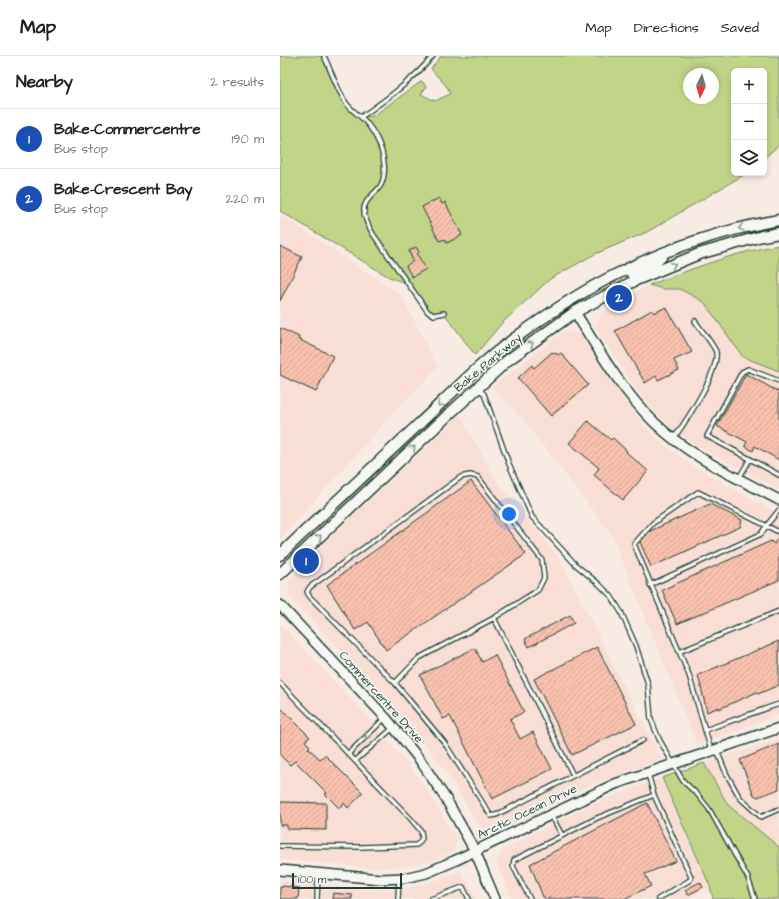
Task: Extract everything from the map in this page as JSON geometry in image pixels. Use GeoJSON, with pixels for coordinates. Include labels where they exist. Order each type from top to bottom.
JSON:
{"type":"FeatureCollection","features":[{"type":"Feature","properties":{"kind":"main road","name":"Bake Parkway"},"geometry":{"type":"LineString","coordinates":[[280,555],[472,373],[514,339],[569,302],[610,278],[650,258],[712,236],[760,223],[779,220]]}},
{"type":"Feature","properties":{"kind":"main road","name":"Bake Parkway"},"geometry":{"type":"LineString","coordinates":[[280,574],[508,360],[575,312],[636,280],[699,254],[762,236],[779,233]]}},
{"type":"Feature","properties":{"kind":"main road"},"geometry":{"type":"LineString","coordinates":[[575,312],[575,308],[588,297],[653,265],[666,253]]}},
{"type":"Feature","properties":{"kind":"street"},"geometry":{"type":"LineString","coordinates":[[575,312],[626,391],[655,423],[704,460],[779,500]]}},
{"type":"Feature","properties":{"kind":"street","name":"Commercentre Drive"},"geometry":{"type":"LineString","coordinates":[[280,605],[386,718],[423,764],[446,799],[475,850],[495,899]]}},
{"type":"Feature","properties":{"kind":"street","name":"Arctic Ocean Drive"},"geometry":{"type":"LineString","coordinates":[[280,870],[367,879],[400,878],[436,870],[615,784],[779,728]]}},
{"type":"Feature","properties":{"kind":"lane"},"geometry":{"type":"LineString","coordinates":[[324,56],[343,98],[352,110],[361,117],[378,141],[384,164],[382,182],[379,188],[366,203],[364,210],[369,228],[428,312],[434,315],[444,313]]}},
{"type":"Feature","properties":{"kind":"lane"},"geometry":{"type":"LineString","coordinates":[[361,117],[417,74],[433,56]]}},
{"type":"Feature","properties":{"kind":"lane"},"geometry":{"type":"LineString","coordinates":[[673,438],[688,417],[714,370],[716,352],[695,322]]}},
{"type":"Feature","properties":{"kind":"lane"},"geometry":{"type":"LineString","coordinates":[[779,381],[748,369],[742,372],[707,436],[779,475]]}},
{"type":"Feature","properties":{"kind":"lane"},"geometry":{"type":"LineString","coordinates":[[478,388],[484,394],[509,464],[532,517],[576,565],[611,596],[621,612],[636,646],[648,684],[651,719],[660,739],[683,781],[697,794],[709,809],[748,878],[755,899]]}},
{"type":"Feature","properties":{"kind":"lane"},"geometry":{"type":"LineString","coordinates":[[739,479],[750,459]]}},
{"type":"Feature","properties":{"kind":"lane"},"geometry":{"type":"LineString","coordinates":[[396,682],[419,658],[494,618],[538,590],[544,578],[542,560],[478,477],[470,474],[461,477],[310,587],[307,592],[310,597],[396,682],[444,742],[491,816],[496,815],[643,740]]}},
{"type":"Feature","properties":{"kind":"lane"},"geometry":{"type":"LineString","coordinates":[[779,532],[698,492],[653,523],[634,544],[689,675],[705,730],[726,774],[740,798],[761,817],[779,809]]}},
{"type":"Feature","properties":{"kind":"lane"},"geometry":{"type":"LineString","coordinates":[[650,585],[761,534],[779,510]]}},
{"type":"Feature","properties":{"kind":"lane"},"geometry":{"type":"LineString","coordinates":[[679,652],[779,611]]}},
{"type":"Feature","properties":{"kind":"lane"},"geometry":{"type":"LineString","coordinates":[[494,618],[573,776]]}},
{"type":"Feature","properties":{"kind":"lane"},"geometry":{"type":"LineString","coordinates":[[280,683],[421,831],[422,834],[422,841],[416,845],[362,847],[280,846]]}},
{"type":"Feature","properties":{"kind":"lane"},"geometry":{"type":"LineString","coordinates":[[705,730],[779,704]]}},
{"type":"Feature","properties":{"kind":"lane"},"geometry":{"type":"LineString","coordinates":[[348,754],[386,718]]}},
{"type":"Feature","properties":{"kind":"lane"},"geometry":{"type":"LineString","coordinates":[[355,761],[394,727]]}},
{"type":"Feature","properties":{"kind":"lane"},"geometry":{"type":"LineString","coordinates":[[647,773],[654,795],[692,876],[690,880],[658,899]]}},
{"type":"Feature","properties":{"kind":"lane"},"geometry":{"type":"LineString","coordinates":[[530,899],[513,866],[514,860],[597,818],[654,795]]}},
{"type":"Feature","properties":{"kind":"lane"},"geometry":{"type":"LineString","coordinates":[[551,815],[562,835]]}},
{"type":"Feature","properties":{"kind":"lane"},"geometry":{"type":"LineString","coordinates":[[317,899],[318,874]]}},
{"type":"Feature","properties":{"kind":"lane"},"geometry":{"type":"LineString","coordinates":[[398,899],[400,878]]}},
{"type":"Feature","properties":{"kind":"lane"},"geometry":{"type":"LineString","coordinates":[[431,899],[463,887],[469,899]]}},
{"type":"Feature","properties":{"kind":"shaded area"},"geometry":{"type":"Polygon","coordinates":[[[280,215],[401,295],[438,367],[392,414],[280,539],[280,215]]]}},
{"type":"Feature","properties":{"kind":"shaded area"},"geometry":{"type":"Polygon","coordinates":[[[649,285],[663,289],[680,289],[704,302],[743,357],[779,371],[779,490],[694,444],[671,427],[655,412],[635,387],[596,328],[601,313],[649,285]]]}},
{"type":"Feature","properties":{"kind":"shaded area"},"geometry":{"type":"Polygon","coordinates":[[[563,332],[580,334],[643,425],[666,447],[696,468],[779,514],[779,715],[697,745],[612,535],[526,423],[492,387],[563,332]]]}},
{"type":"Feature","properties":{"kind":"shaded area"},"geometry":{"type":"Polygon","coordinates":[[[460,415],[496,480],[559,558],[661,759],[588,786],[494,833],[480,828],[447,773],[390,701],[289,596],[289,581],[321,546],[460,415]]]}},
{"type":"Feature","properties":{"kind":"shaded area"},"geometry":{"type":"Polygon","coordinates":[[[280,624],[363,712],[410,767],[431,796],[457,840],[452,852],[432,861],[406,866],[372,868],[280,859],[280,624]]]}},
{"type":"Feature","properties":{"kind":"shaded area"},"geometry":{"type":"Polygon","coordinates":[[[779,739],[779,847],[728,805],[704,763],[779,739]]]}},
{"type":"Feature","properties":{"kind":"shaded area"},"geometry":{"type":"Polygon","coordinates":[[[662,778],[710,886],[687,899],[512,899],[497,864],[502,850],[584,808],[662,778]]]}},
{"type":"Feature","properties":{"kind":"shaded area"},"geometry":{"type":"Polygon","coordinates":[[[460,871],[477,899],[280,899],[280,880],[363,889],[408,888],[426,884],[460,871]]]}},
{"type":"Feature","properties":{"kind":"green space"},"geometry":{"type":"Polygon","coordinates":[[[280,56],[324,56],[343,98],[361,117],[373,116],[422,81],[426,87],[421,94],[435,101],[450,94],[448,88],[431,69],[441,56],[779,56],[779,145],[767,155],[767,68],[731,68],[731,176],[742,176],[647,232],[595,254],[550,279],[502,323],[475,355],[444,313],[434,315],[428,312],[408,284],[389,277],[280,211],[280,56]]]}},
{"type":"Feature","properties":{"kind":"green space"},"geometry":{"type":"Polygon","coordinates":[[[779,245],[779,371],[743,357],[704,302],[680,289],[663,289],[649,285],[729,257],[779,245]]]}},
{"type":"Feature","properties":{"kind":"green space"},"geometry":{"type":"Polygon","coordinates":[[[704,763],[728,805],[779,847],[779,899],[713,899],[710,886],[662,778],[704,763]]]}},
{"type":"Feature","properties":{"kind":"building"},"geometry":{"type":"Polygon","coordinates":[[[439,198],[442,204],[445,202],[462,235],[447,243],[445,239],[439,241],[422,207],[439,198]]]}},
{"type":"Feature","properties":{"kind":"building"},"geometry":{"type":"Polygon","coordinates":[[[280,246],[302,257],[280,301],[280,246]]]}},
{"type":"Feature","properties":{"kind":"building"},"geometry":{"type":"Polygon","coordinates":[[[416,247],[419,252],[417,254],[426,269],[412,277],[406,266],[413,261],[409,251],[416,247]]]}},
{"type":"Feature","properties":{"kind":"building"},"geometry":{"type":"Polygon","coordinates":[[[666,307],[692,352],[674,360],[679,370],[658,380],[656,376],[645,383],[615,331],[652,310],[654,313],[666,307]]]}},
{"type":"Feature","properties":{"kind":"building"},"geometry":{"type":"Polygon","coordinates":[[[280,328],[299,337],[298,339],[333,356],[316,392],[280,375],[280,328]]]}},
{"type":"Feature","properties":{"kind":"building"},"geometry":{"type":"Polygon","coordinates":[[[552,352],[558,355],[561,353],[588,385],[551,416],[518,378],[532,365],[534,368],[552,352]]]}},
{"type":"Feature","properties":{"kind":"building"},"geometry":{"type":"Polygon","coordinates":[[[746,374],[779,392],[779,460],[755,446],[753,451],[745,446],[747,442],[717,426],[746,374]]]}},
{"type":"Feature","properties":{"kind":"building"},"geometry":{"type":"Polygon","coordinates":[[[588,421],[611,440],[613,438],[627,451],[626,452],[648,471],[623,500],[594,475],[599,468],[569,443],[588,421]]]}},
{"type":"Feature","properties":{"kind":"building"},"geometry":{"type":"Polygon","coordinates":[[[471,481],[526,554],[386,650],[368,622],[355,630],[327,585],[471,481]]]}},
{"type":"Feature","properties":{"kind":"building"},"geometry":{"type":"Polygon","coordinates":[[[710,504],[742,520],[740,527],[651,567],[640,542],[650,531],[710,504]]]}},
{"type":"Feature","properties":{"kind":"building"},"geometry":{"type":"Polygon","coordinates":[[[779,536],[779,580],[677,624],[662,590],[771,541],[774,544],[779,536]]]}},
{"type":"Feature","properties":{"kind":"building"},"geometry":{"type":"Polygon","coordinates":[[[570,615],[574,623],[529,647],[525,639],[570,615]]]}},
{"type":"Feature","properties":{"kind":"building"},"geometry":{"type":"Polygon","coordinates":[[[779,641],[779,685],[758,694],[757,692],[719,709],[719,707],[707,712],[698,675],[779,641]]]}},
{"type":"Feature","properties":{"kind":"building"},"geometry":{"type":"Polygon","coordinates":[[[597,647],[636,724],[572,755],[534,679],[597,647]]]}},
{"type":"Feature","properties":{"kind":"building"},"geometry":{"type":"Polygon","coordinates":[[[475,648],[482,662],[495,655],[524,712],[510,719],[520,739],[533,732],[552,769],[492,799],[450,716],[443,719],[420,675],[475,648]]]}},
{"type":"Feature","properties":{"kind":"building"},"geometry":{"type":"Polygon","coordinates":[[[280,707],[310,737],[305,741],[310,746],[308,748],[320,759],[325,755],[363,793],[348,808],[344,803],[339,808],[325,794],[327,793],[295,761],[290,765],[280,755],[280,707]]]}},
{"type":"Feature","properties":{"kind":"building"},"geometry":{"type":"Polygon","coordinates":[[[779,744],[779,789],[758,797],[754,795],[740,760],[779,744]]]}},
{"type":"Feature","properties":{"kind":"building"},"geometry":{"type":"Polygon","coordinates":[[[280,802],[326,803],[326,830],[287,829],[287,825],[280,825],[280,802]]]}},
{"type":"Feature","properties":{"kind":"building"},"geometry":{"type":"Polygon","coordinates":[[[647,803],[676,861],[645,874],[651,886],[624,899],[547,899],[543,897],[530,864],[647,803]]]}},
{"type":"Feature","properties":{"kind":"building"},"geometry":{"type":"Polygon","coordinates":[[[700,882],[703,887],[688,895],[685,890],[700,882]]]}},
{"type":"Feature","properties":{"kind":"building"},"geometry":{"type":"Polygon","coordinates":[[[280,887],[299,888],[298,899],[280,899],[280,887]]]}},
{"type":"Feature","properties":{"kind":"building"},"geometry":{"type":"Polygon","coordinates":[[[333,893],[352,895],[352,899],[332,899],[333,893]]]}},
{"type":"Feature","properties":{"kind":"place","name":"Bake-Crescent Bay"},"geometry":{"type":"Point","coordinates":[619,298]}},
{"type":"Feature","properties":{"kind":"place","name":"Bake-Commercentre"},"geometry":{"type":"Point","coordinates":[306,561]}}]}
